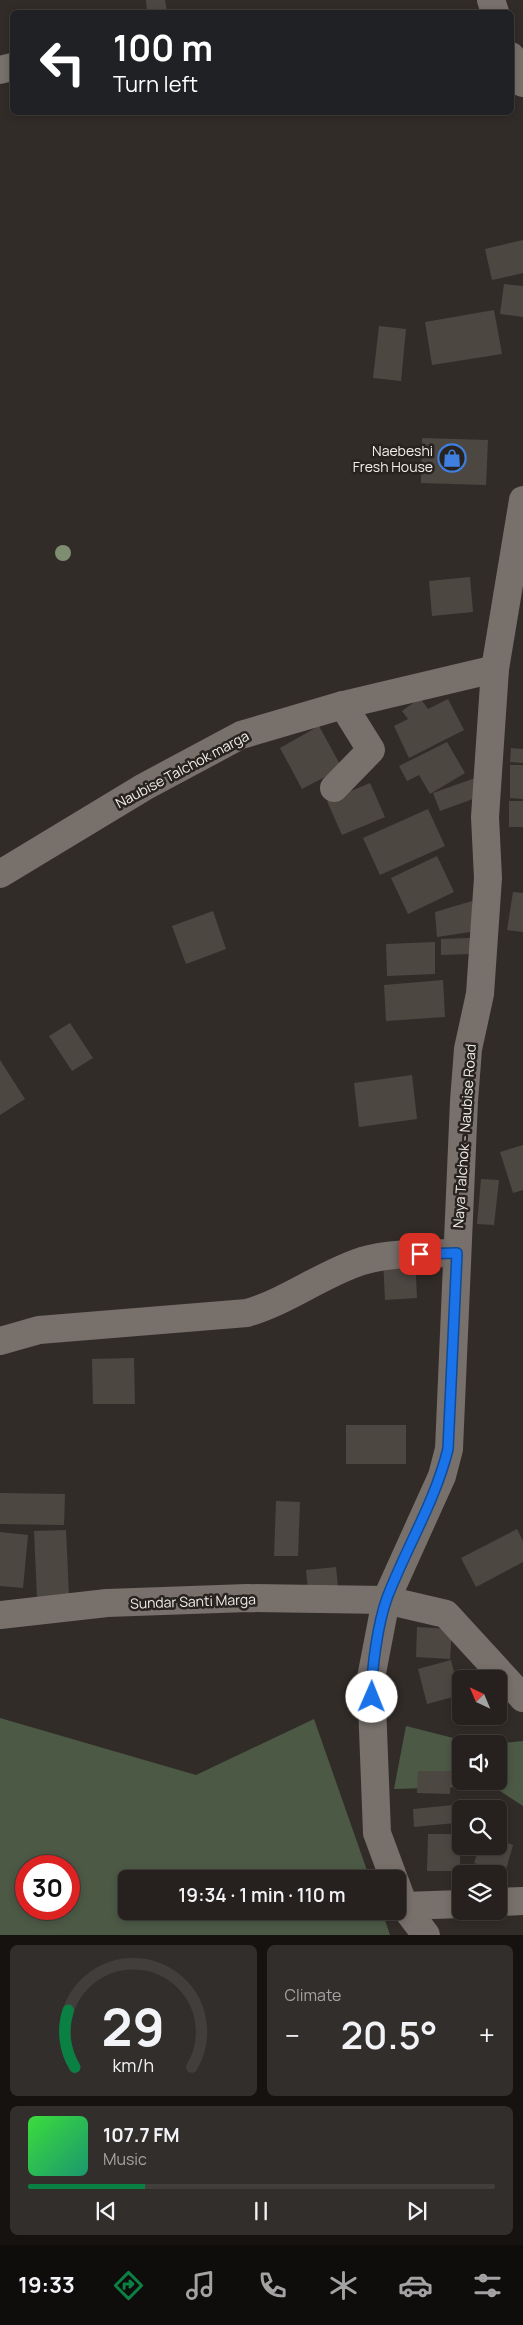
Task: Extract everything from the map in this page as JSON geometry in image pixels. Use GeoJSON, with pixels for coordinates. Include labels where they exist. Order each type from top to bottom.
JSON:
{"type":"FeatureCollection","features":[{"type":"Feature","properties":{"kind":"street"},"geometry":{"type":"LineString","coordinates":[[514,63],[523,84]]}},
{"type":"Feature","properties":{"kind":"street","name":"Naya Talchok - Naubise Road"},"geometry":{"type":"LineString","coordinates":[[391,1870],[377,1833],[371,1678],[386,1600],[442,1476],[448,1449],[468,1058],[480,994],[488,878],[485,817],[495,670],[523,500]]}},
{"type":"Feature","properties":{"kind":"street","name":"Naubise Talchok marga"},"geometry":{"type":"LineString","coordinates":[[0,874],[144,787],[242,735],[344,705],[495,670]]}},
{"type":"Feature","properties":{"kind":"street"},"geometry":{"type":"LineString","coordinates":[[334,788],[371,750],[344,705]]}},
{"type":"Feature","properties":{"kind":"street"},"geometry":{"type":"LineString","coordinates":[[0,1341],[38,1330],[247,1313],[267,1307],[368,1260],[382,1256],[457,1253]]}},
{"type":"Feature","properties":{"kind":"street","name":"Sundar Santi Marga"},"geometry":{"type":"LineString","coordinates":[[0,1615],[126,1603],[247,1598],[386,1600],[446,1614],[523,1698]]}},
{"type":"Feature","properties":{"kind":"street"},"geometry":{"type":"LineString","coordinates":[[406,1896],[452,1903]]}},
{"type":"Feature","properties":{"kind":"street"},"geometry":{"type":"LineString","coordinates":[[507,1902],[523,1901]]}},
{"type":"Feature","properties":{"kind":"street"},"geometry":{"type":"LineString","coordinates":[[406,1904],[426,1935]]}},
{"type":"Feature","properties":{"kind":"green space"},"geometry":{"type":"Polygon","coordinates":[[[0,1718],[196,1775],[314,1719],[367,1870],[118,1870],[118,1920],[385,1920],[390,1935],[0,1935],[0,1718]]]}},
{"type":"Feature","properties":{"kind":"green space"},"geometry":{"type":"Polygon","coordinates":[[[406,1726],[452,1738],[452,1787],[394,1789],[406,1726]]]}},
{"type":"Feature","properties":{"kind":"green space"},"geometry":{"type":"Polygon","coordinates":[[[523,1741],[523,1806],[498,1790],[507,1790],[507,1743],[523,1741]]]}},
{"type":"Feature","properties":{"kind":"building"},"geometry":{"type":"Polygon","coordinates":[[[146,0],[165,0],[167,10],[147,10],[146,0]]]}},
{"type":"Feature","properties":{"kind":"building"},"geometry":{"type":"Polygon","coordinates":[[[523,240],[523,273],[492,280],[485,249],[523,240]]]}},
{"type":"Feature","properties":{"kind":"building"},"geometry":{"type":"Polygon","coordinates":[[[504,284],[523,286],[523,317],[500,314],[504,284]]]}},
{"type":"Feature","properties":{"kind":"building"},"geometry":{"type":"Polygon","coordinates":[[[494,310],[502,354],[432,365],[425,322],[494,310]]]}},
{"type":"Feature","properties":{"kind":"building"},"geometry":{"type":"Polygon","coordinates":[[[379,326],[406,329],[401,381],[373,378],[379,326]]]}},
{"type":"Feature","properties":{"kind":"building"},"geometry":{"type":"Polygon","coordinates":[[[422,438],[488,440],[486,485],[421,483],[422,438]]]}},
{"type":"Feature","properties":{"kind":"building"},"geometry":{"type":"Polygon","coordinates":[[[470,577],[473,612],[432,616],[429,581],[470,577]]]}},
{"type":"Feature","properties":{"kind":"building"},"geometry":{"type":"Polygon","coordinates":[[[420,698],[428,709],[448,699],[464,730],[409,758],[394,726],[408,719],[402,711],[420,698]]]}},
{"type":"Feature","properties":{"kind":"building"},"geometry":{"type":"Polygon","coordinates":[[[319,726],[342,768],[302,789],[280,748],[319,726]]]}},
{"type":"Feature","properties":{"kind":"building"},"geometry":{"type":"Polygon","coordinates":[[[447,742],[465,773],[430,794],[419,775],[407,781],[399,766],[447,742]]]}},
{"type":"Feature","properties":{"kind":"building"},"geometry":{"type":"Polygon","coordinates":[[[511,748],[523,749],[523,763],[510,762],[511,748]]]}},
{"type":"Feature","properties":{"kind":"building"},"geometry":{"type":"Polygon","coordinates":[[[510,765],[523,765],[523,799],[510,798],[510,765]]]}},
{"type":"Feature","properties":{"kind":"building"},"geometry":{"type":"Polygon","coordinates":[[[475,778],[481,796],[440,811],[433,793],[475,778]]]}},
{"type":"Feature","properties":{"kind":"building"},"geometry":{"type":"Polygon","coordinates":[[[370,783],[385,817],[342,835],[327,801],[370,783]]]}},
{"type":"Feature","properties":{"kind":"building"},"geometry":{"type":"Polygon","coordinates":[[[509,801],[523,801],[523,827],[509,827],[509,801]]]}},
{"type":"Feature","properties":{"kind":"building"},"geometry":{"type":"Polygon","coordinates":[[[428,809],[445,846],[380,875],[363,838],[428,809]]]}},
{"type":"Feature","properties":{"kind":"building"},"geometry":{"type":"Polygon","coordinates":[[[437,856],[454,892],[408,914],[391,878],[437,856]]]}},
{"type":"Feature","properties":{"kind":"building"},"geometry":{"type":"Polygon","coordinates":[[[513,892],[523,893],[523,932],[507,930],[513,892]]]}},
{"type":"Feature","properties":{"kind":"building"},"geometry":{"type":"Polygon","coordinates":[[[472,901],[477,931],[437,937],[435,912],[472,901]]]}},
{"type":"Feature","properties":{"kind":"building"},"geometry":{"type":"Polygon","coordinates":[[[213,911],[226,949],[186,964],[172,926],[213,911]]]}},
{"type":"Feature","properties":{"kind":"building"},"geometry":{"type":"Polygon","coordinates":[[[470,938],[471,954],[441,955],[441,939],[470,938]]]}},
{"type":"Feature","properties":{"kind":"building"},"geometry":{"type":"Polygon","coordinates":[[[435,942],[435,974],[387,976],[386,944],[435,942]]]}},
{"type":"Feature","properties":{"kind":"building"},"geometry":{"type":"Polygon","coordinates":[[[443,980],[445,1017],[386,1021],[384,985],[443,980]]]}},
{"type":"Feature","properties":{"kind":"building"},"geometry":{"type":"Polygon","coordinates":[[[70,1023],[93,1058],[72,1071],[49,1036],[70,1023]]]}},
{"type":"Feature","properties":{"kind":"building"},"geometry":{"type":"Polygon","coordinates":[[[0,1060],[25,1099],[0,1115],[0,1060]]]}},
{"type":"Feature","properties":{"kind":"building"},"geometry":{"type":"Polygon","coordinates":[[[412,1075],[417,1119],[359,1127],[354,1083],[412,1075]]]}},
{"type":"Feature","properties":{"kind":"building"},"geometry":{"type":"Polygon","coordinates":[[[523,1145],[523,1190],[513,1193],[500,1152],[523,1145]]]}},
{"type":"Feature","properties":{"kind":"building"},"geometry":{"type":"Polygon","coordinates":[[[481,1179],[499,1180],[494,1225],[477,1224],[481,1179]]]}},
{"type":"Feature","properties":{"kind":"building"},"geometry":{"type":"Polygon","coordinates":[[[415,1257],[417,1298],[385,1300],[383,1259],[415,1257]]]}},
{"type":"Feature","properties":{"kind":"building"},"geometry":{"type":"Polygon","coordinates":[[[134,1358],[135,1404],[93,1404],[92,1359],[134,1358]]]}},
{"type":"Feature","properties":{"kind":"building"},"geometry":{"type":"Polygon","coordinates":[[[346,1425],[406,1425],[406,1464],[346,1464],[346,1425]]]}},
{"type":"Feature","properties":{"kind":"building"},"geometry":{"type":"Polygon","coordinates":[[[0,1493],[65,1494],[64,1525],[0,1524],[0,1493]]]}},
{"type":"Feature","properties":{"kind":"building"},"geometry":{"type":"Polygon","coordinates":[[[276,1501],[300,1502],[298,1556],[274,1556],[276,1501]]]}},
{"type":"Feature","properties":{"kind":"building"},"geometry":{"type":"Polygon","coordinates":[[[517,1529],[523,1541],[523,1562],[476,1587],[461,1558],[517,1529]]]}},
{"type":"Feature","properties":{"kind":"building"},"geometry":{"type":"Polygon","coordinates":[[[66,1530],[69,1596],[37,1598],[34,1531],[66,1530]]]}},
{"type":"Feature","properties":{"kind":"building"},"geometry":{"type":"Polygon","coordinates":[[[0,1532],[28,1535],[23,1588],[0,1586],[0,1532]]]}},
{"type":"Feature","properties":{"kind":"building"},"geometry":{"type":"Polygon","coordinates":[[[336,1567],[338,1587],[308,1591],[306,1570],[336,1567]]]}},
{"type":"Feature","properties":{"kind":"building"},"geometry":{"type":"Polygon","coordinates":[[[417,1627],[452,1629],[450,1659],[416,1657],[417,1627]]]}},
{"type":"Feature","properties":{"kind":"building"},"geometry":{"type":"Polygon","coordinates":[[[451,1660],[454,1670],[452,1670],[452,1697],[427,1704],[418,1669],[451,1660]]]}},
{"type":"Feature","properties":{"kind":"building"},"geometry":{"type":"Polygon","coordinates":[[[418,1771],[451,1771],[450,1794],[417,1793],[418,1771]]]}},
{"type":"Feature","properties":{"kind":"building"},"geometry":{"type":"Polygon","coordinates":[[[452,1805],[452,1823],[414,1827],[413,1809],[452,1805]]]}},
{"type":"Feature","properties":{"kind":"building"},"geometry":{"type":"Polygon","coordinates":[[[428,1834],[452,1834],[452,1855],[460,1855],[460,1865],[452,1865],[452,1871],[427,1871],[428,1834]]]}},
{"type":"Feature","properties":{"kind":"building"},"geometry":{"type":"Polygon","coordinates":[[[507,1843],[513,1845],[507,1866],[474,1863],[477,1855],[507,1855],[507,1843]]]}},
{"type":"Feature","properties":{"kind":"place","name":"Naebeshi Fresh House"},"geometry":{"type":"Point","coordinates":[452,458]}},
{"type":"Feature","properties":{"kind":"route"},"geometry":{"type":"LineString","coordinates":[[372,1697],[371,1678],[386,1600],[442,1476],[448,1449],[457,1253],[420,1254]]}}]}
